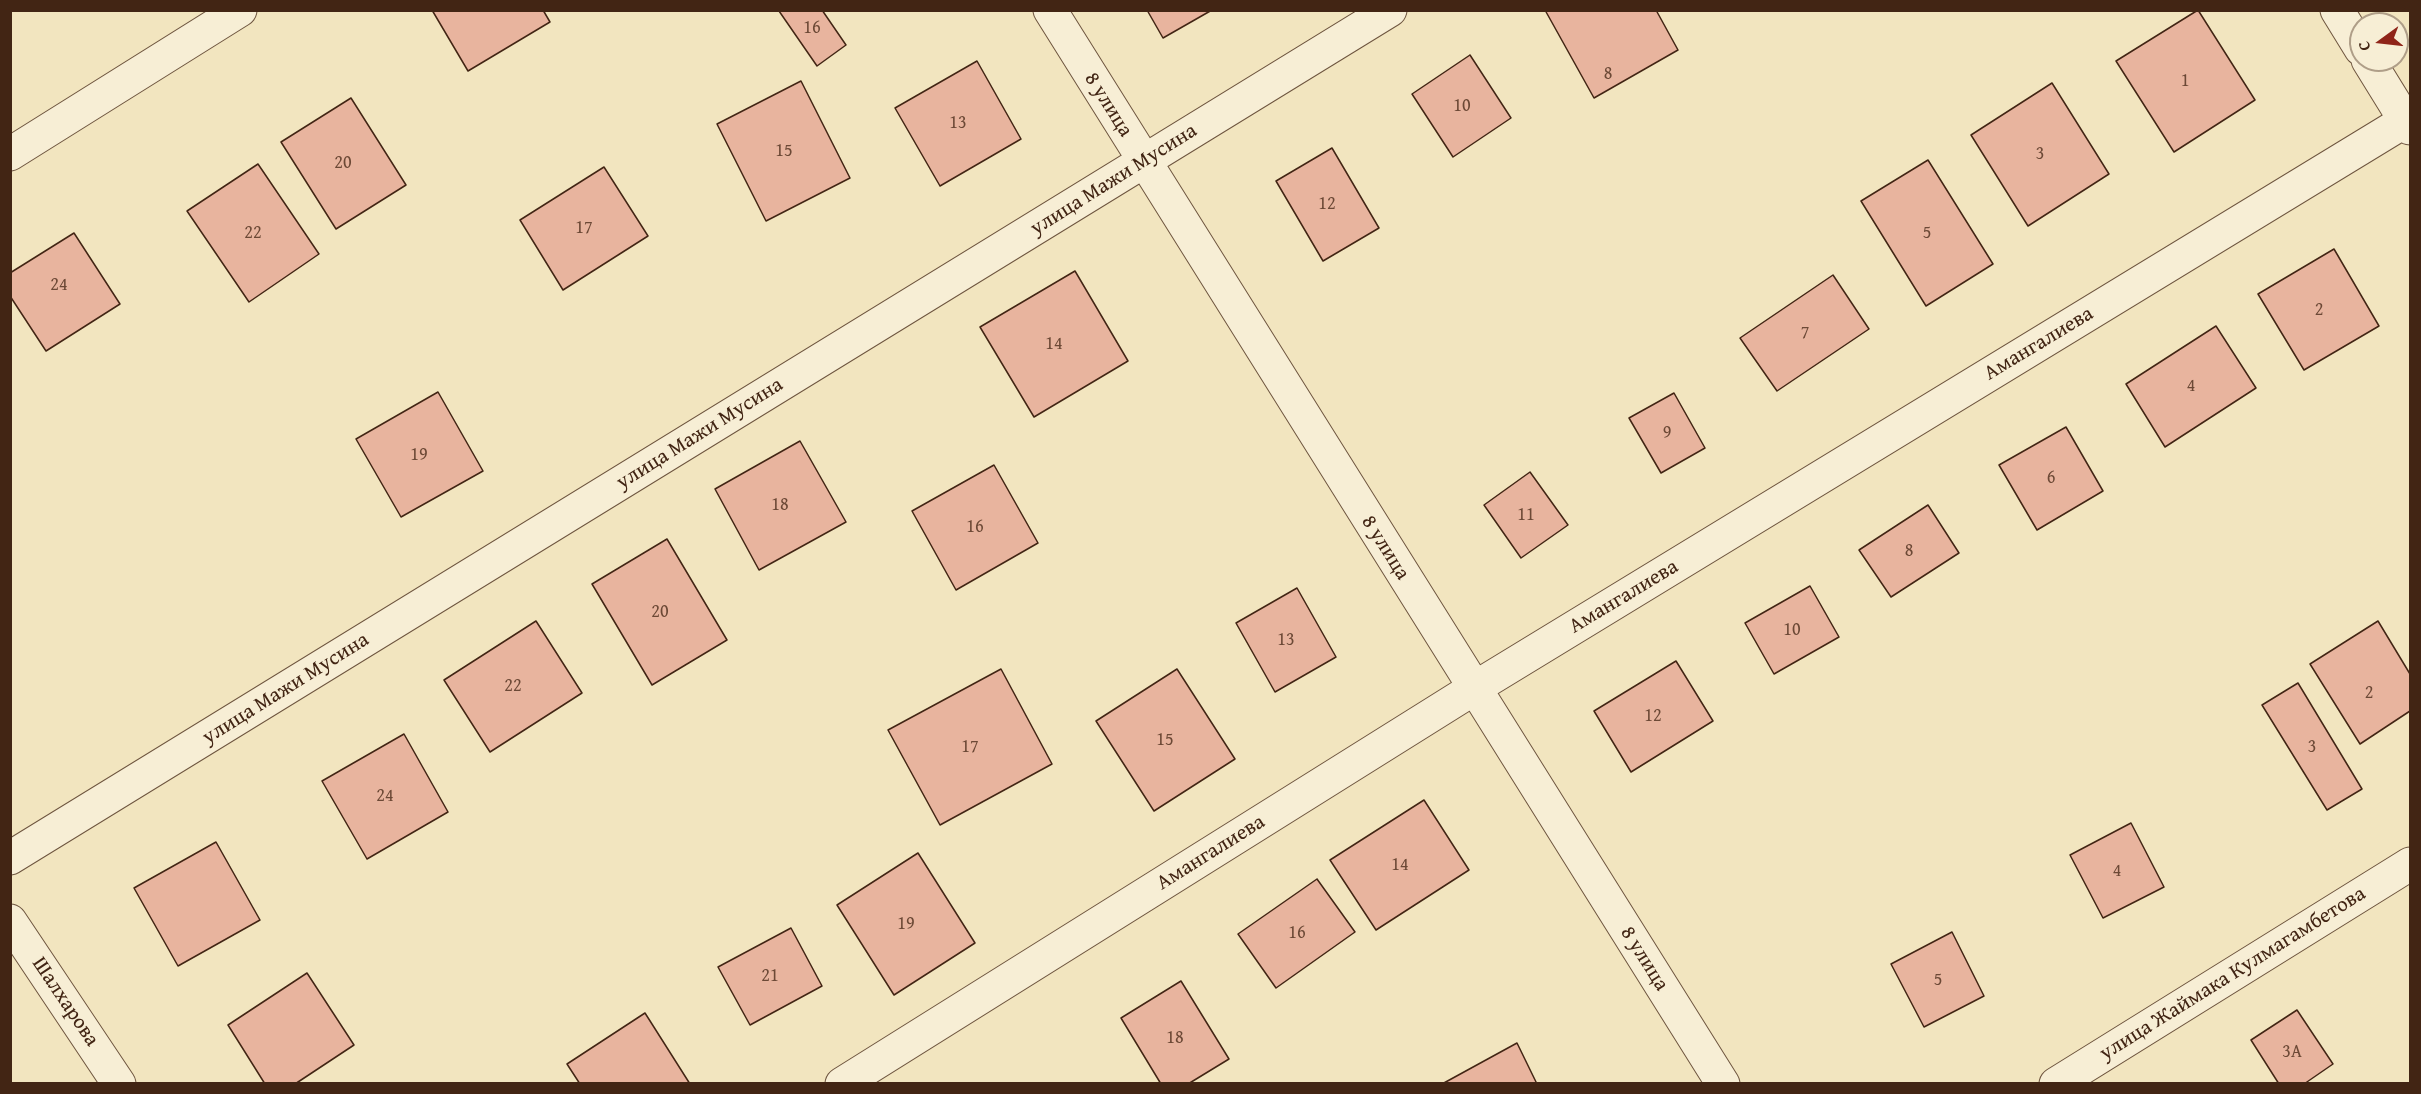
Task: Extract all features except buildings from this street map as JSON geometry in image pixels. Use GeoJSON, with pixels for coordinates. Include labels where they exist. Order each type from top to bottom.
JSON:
{"type":"FeatureCollection","features":[{"type":"Feature","properties":{"kind":"street"},"geometry":{"type":"LineString","coordinates":[[10,154],[240,10]]}},
{"type":"Feature","properties":{"kind":"street","name":"8 улица"},"geometry":{"type":"LineString","coordinates":[[1050,10],[1473,689],[1723,1083]]}},
{"type":"Feature","properties":{"kind":"street","name":"улица Мажи Мусина"},"geometry":{"type":"LineString","coordinates":[[10,858],[1390,10]]}},
{"type":"Feature","properties":{"kind":"street"},"geometry":{"type":"LineString","coordinates":[[2337,10],[2349,30]]}},
{"type":"Feature","properties":{"kind":"street"},"geometry":{"type":"LineString","coordinates":[[2376,72],[2409,122]]}},
{"type":"Feature","properties":{"kind":"street","name":"Амангалиева"},"geometry":{"type":"LineString","coordinates":[[842,1083],[1473,689],[2409,122]]}},
{"type":"Feature","properties":{"kind":"street","name":"улица Жаймака Кулмагамбетова"},"geometry":{"type":"LineString","coordinates":[[2056,1083],[2410,864]]}},
{"type":"Feature","properties":{"kind":"street","name":"Шалхарова"},"geometry":{"type":"LineString","coordinates":[[10,921],[119,1083]]}}]}
